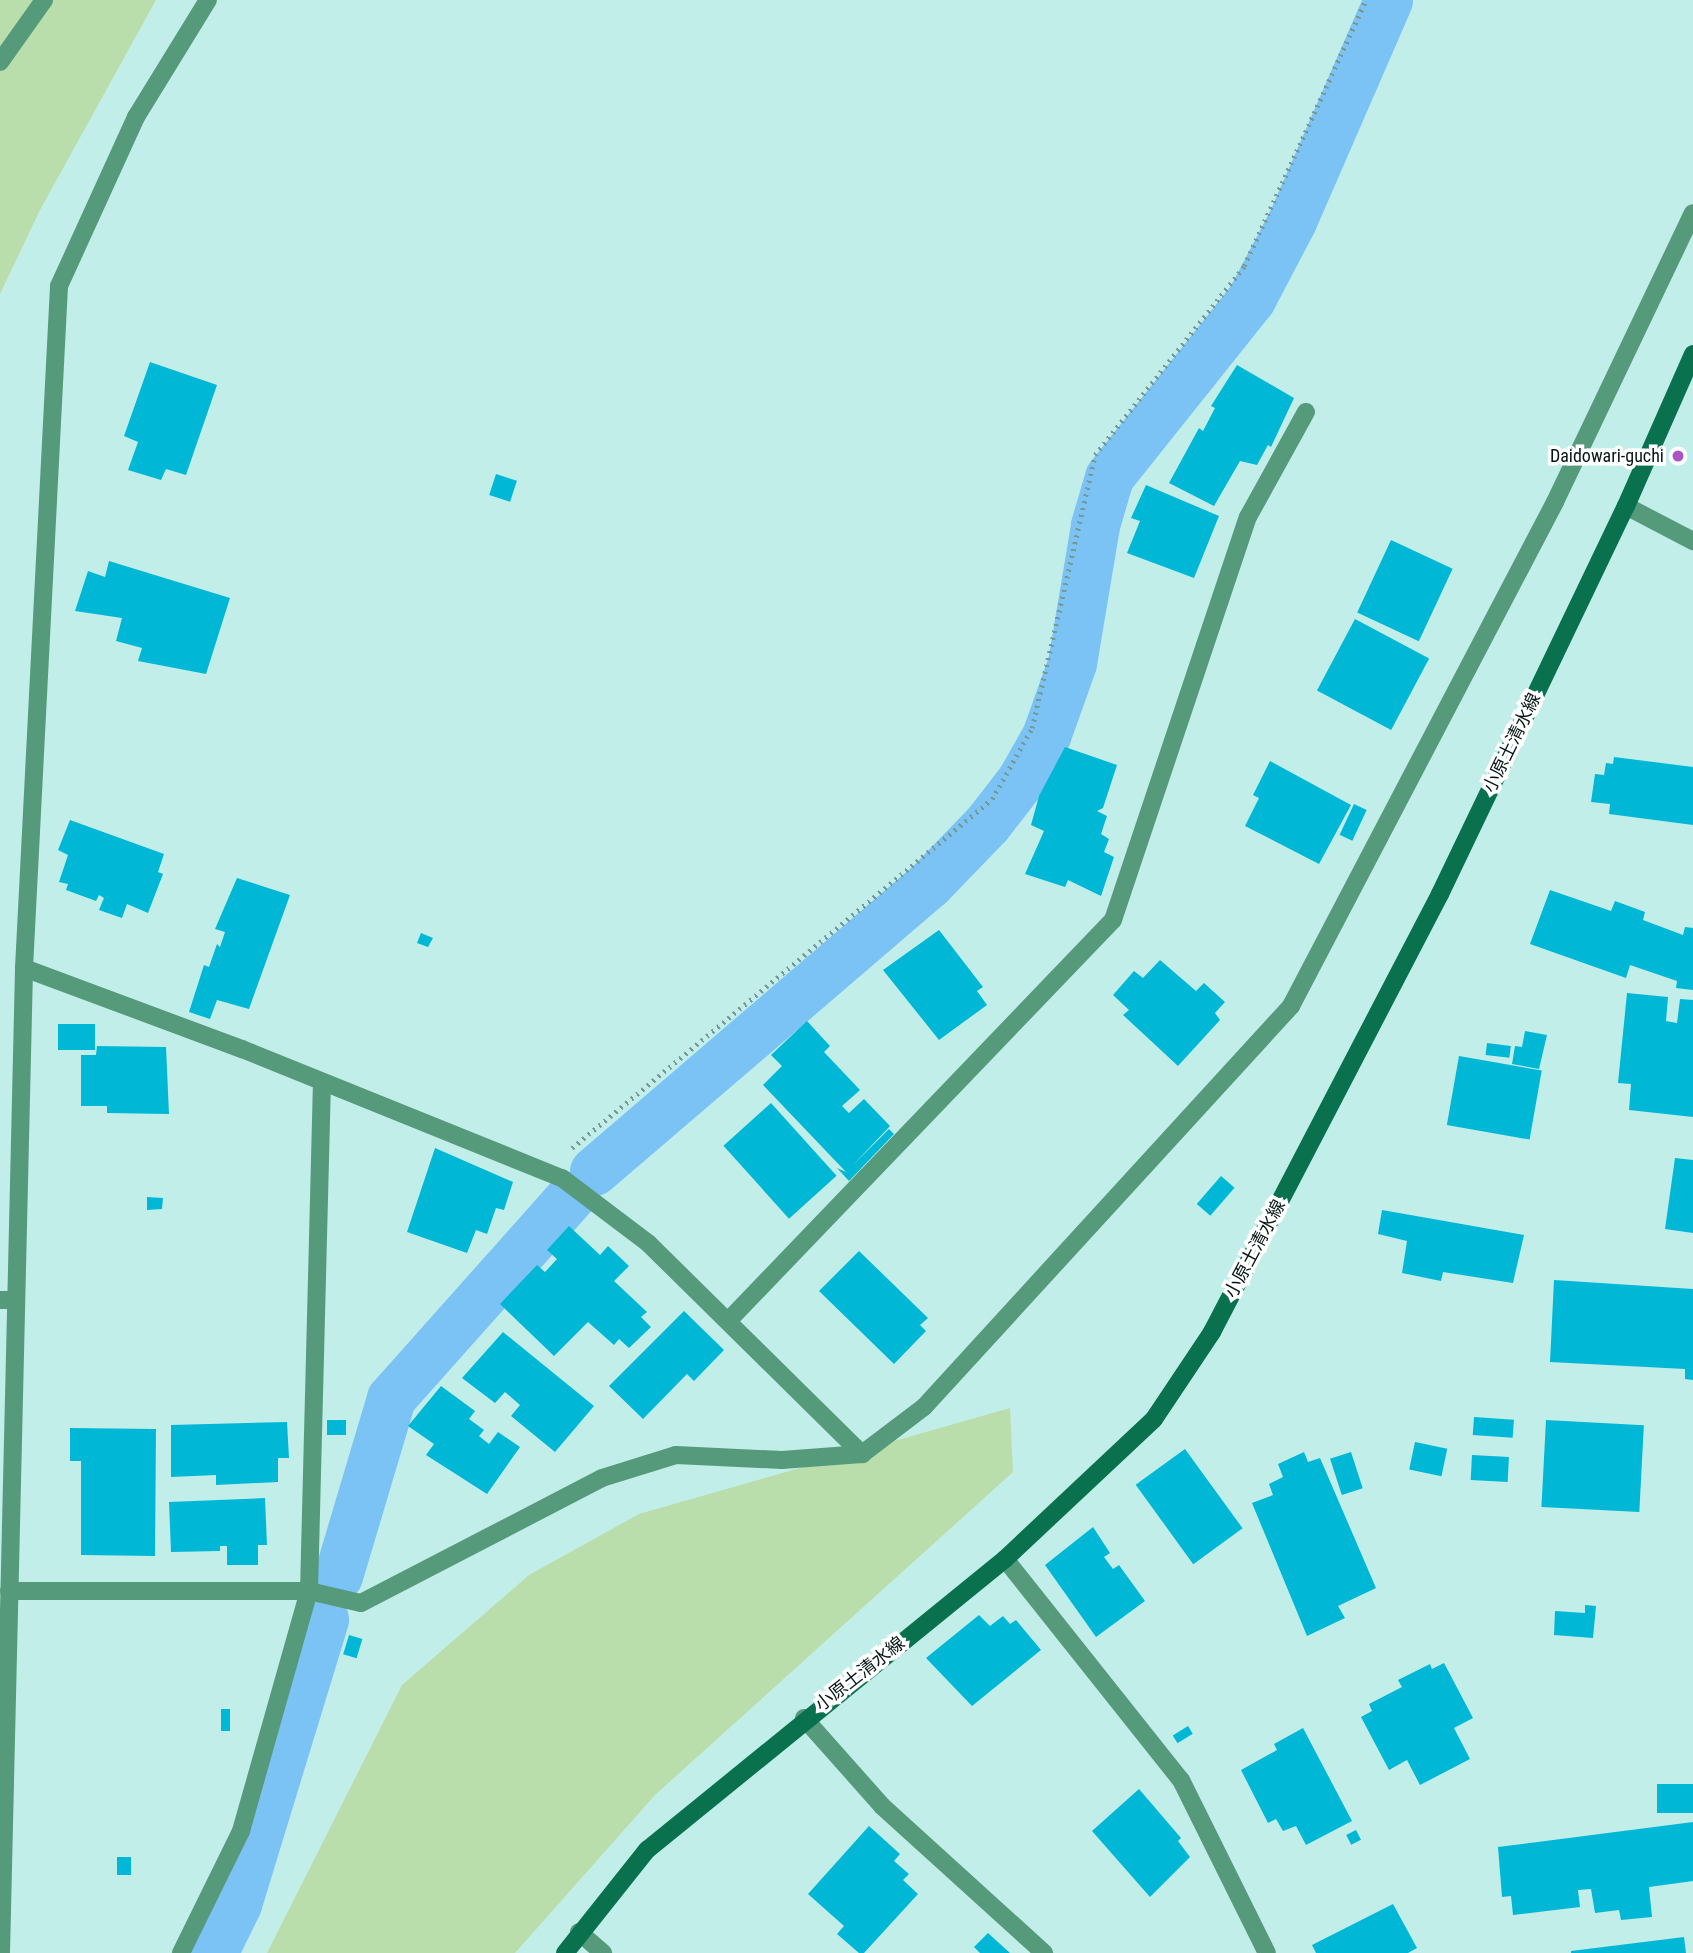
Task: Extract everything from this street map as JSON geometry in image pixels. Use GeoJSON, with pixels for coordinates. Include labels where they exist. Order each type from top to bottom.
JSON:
{"type":"FeatureCollection","features":[{"type":"Feature","properties":{"kind":"main road","name":"小原土清水線"},"geometry":{"type":"LineString","coordinates":[[565,1953],[579,1932],[647,1850],[804,1718],[1004,1559],[1154,1419],[1212,1332],[1440,894],[1626,506],[1693,354]]}},
{"type":"Feature","properties":{"kind":"street"},"geometry":{"type":"LineString","coordinates":[[0,62],[44,0]]}},
{"type":"Feature","properties":{"kind":"street"},"geometry":{"type":"LineString","coordinates":[[1,1953],[8,1300],[59,286],[136,117],[208,0]]}},
{"type":"Feature","properties":{"kind":"street"},"geometry":{"type":"LineString","coordinates":[[5,1591],[309,1591],[361,1603],[602,1478],[676,1455],[782,1460],[863,1454],[924,1407],[1291,1006],[1555,502],[1693,213]]}},
{"type":"Feature","properties":{"kind":"street"},"geometry":{"type":"LineString","coordinates":[[730,1319],[1113,920],[1248,517],[1306,412]]}},
{"type":"Feature","properties":{"kind":"street"},"geometry":{"type":"LineString","coordinates":[[1626,506],[1693,541]]}},
{"type":"Feature","properties":{"kind":"street"},"geometry":{"type":"LineString","coordinates":[[24,968],[322,1082],[562,1178],[649,1243],[730,1319],[863,1454]]}},
{"type":"Feature","properties":{"kind":"street"},"geometry":{"type":"LineString","coordinates":[[181,1953],[241,1831],[309,1591],[322,1082]]}},
{"type":"Feature","properties":{"kind":"street"},"geometry":{"type":"LineString","coordinates":[[1004,1559],[1181,1780],[1267,1953]]}},
{"type":"Feature","properties":{"kind":"street"},"geometry":{"type":"LineString","coordinates":[[804,1718],[882,1806],[1044,1953]]}},
{"type":"Feature","properties":{"kind":"street"},"geometry":{"type":"LineString","coordinates":[[579,1932],[603,1953]]}},
{"type":"Feature","properties":{"kind":"path"},"geometry":{"type":"LineString","coordinates":[[544,1171],[992,799],[1032,728],[1095,455],[1244,266],[1366,0]]}},
{"type":"Feature","properties":{"kind":"green space"},"geometry":{"type":"Polygon","coordinates":[[[0,0],[156,0],[40,210],[0,294],[0,0]]]}},
{"type":"Feature","properties":{"kind":"green space"},"geometry":{"type":"Polygon","coordinates":[[[1010,1408],[1013,1472],[655,1795],[515,1953],[267,1953],[402,1685],[529,1575],[639,1514],[1010,1408]]]}},
{"type":"Feature","properties":{"kind":"building"},"geometry":{"type":"Polygon","coordinates":[[[150,362],[217,385],[186,475],[166,469],[161,480],[128,470],[138,442],[124,436],[150,362]]]}},
{"type":"Feature","properties":{"kind":"building"},"geometry":{"type":"Polygon","coordinates":[[[1237,365],[1294,398],[1271,447],[1268,445],[1257,465],[1240,461],[1214,506],[1169,483],[1199,428],[1203,431],[1215,408],[1211,406],[1237,365]]]}},
{"type":"Feature","properties":{"kind":"building"},"geometry":{"type":"Polygon","coordinates":[[[496,474],[517,481],[510,502],[489,495],[496,474]]]}},
{"type":"Feature","properties":{"kind":"building"},"geometry":{"type":"Polygon","coordinates":[[[1146,485],[1219,516],[1194,578],[1127,553],[1140,521],[1131,518],[1146,485]]]}},
{"type":"Feature","properties":{"kind":"building"},"geometry":{"type":"Polygon","coordinates":[[[1391,540],[1453,569],[1419,641],[1357,613],[1391,540]]]}},
{"type":"Feature","properties":{"kind":"building"},"geometry":{"type":"Polygon","coordinates":[[[109,561],[230,598],[206,674],[138,661],[142,648],[116,641],[122,618],[75,611],[88,571],[105,577],[109,561]]]}},
{"type":"Feature","properties":{"kind":"building"},"geometry":{"type":"Polygon","coordinates":[[[1355,619],[1429,658],[1391,730],[1317,691],[1355,619]]]}},
{"type":"Feature","properties":{"kind":"building"},"geometry":{"type":"Polygon","coordinates":[[[1065,747],[1117,765],[1103,808],[1097,811],[1107,816],[1101,834],[1109,839],[1104,852],[1114,857],[1101,896],[1068,880],[1065,887],[1025,874],[1044,831],[1031,825],[1039,796],[1065,747]]]}},
{"type":"Feature","properties":{"kind":"building"},"geometry":{"type":"Polygon","coordinates":[[[1614,757],[1693,767],[1693,825],[1609,814],[1610,804],[1591,802],[1595,774],[1604,775],[1606,763],[1613,764],[1614,757]]]}},
{"type":"Feature","properties":{"kind":"building"},"geometry":{"type":"Polygon","coordinates":[[[1270,761],[1351,805],[1319,864],[1245,826],[1259,798],[1253,795],[1270,761]]]}},
{"type":"Feature","properties":{"kind":"building"},"geometry":{"type":"Polygon","coordinates":[[[1354,804],[1367,810],[1352,841],[1340,835],[1354,804]]]}},
{"type":"Feature","properties":{"kind":"building"},"geometry":{"type":"Polygon","coordinates":[[[70,820],[164,854],[158,872],[163,874],[148,913],[127,904],[122,918],[99,910],[104,898],[99,895],[96,901],[66,890],[68,884],[59,882],[68,855],[58,850],[70,820]]]}},
{"type":"Feature","properties":{"kind":"building"},"geometry":{"type":"Polygon","coordinates":[[[237,878],[290,895],[249,1009],[217,1000],[210,1019],[189,1012],[204,965],[209,967],[217,944],[220,947],[225,932],[215,929],[237,878]]]}},
{"type":"Feature","properties":{"kind":"building"},"geometry":{"type":"Polygon","coordinates":[[[1550,890],[1611,911],[1615,901],[1645,912],[1643,920],[1683,935],[1685,927],[1693,928],[1693,990],[1676,988],[1677,981],[1630,965],[1626,978],[1530,944],[1550,890]]]}},
{"type":"Feature","properties":{"kind":"building"},"geometry":{"type":"Polygon","coordinates":[[[939,930],[983,987],[977,991],[987,1005],[939,1040],[883,970],[939,930]]]}},
{"type":"Feature","properties":{"kind":"building"},"geometry":{"type":"Polygon","coordinates":[[[421,933],[433,938],[428,947],[417,943],[421,933]]]}},
{"type":"Feature","properties":{"kind":"building"},"geometry":{"type":"Polygon","coordinates":[[[1160,960],[1196,991],[1204,983],[1225,1002],[1215,1013],[1220,1020],[1178,1066],[1123,1015],[1129,1010],[1113,995],[1134,971],[1143,978],[1160,960]]]}},
{"type":"Feature","properties":{"kind":"building"},"geometry":{"type":"Polygon","coordinates":[[[1627,993],[1668,997],[1666,1021],[1677,1023],[1680,999],[1693,1000],[1693,1117],[1629,1110],[1631,1084],[1618,1083],[1627,993]]]}},
{"type":"Feature","properties":{"kind":"building"},"geometry":{"type":"Polygon","coordinates":[[[807,1021],[830,1046],[824,1052],[860,1090],[842,1106],[849,1113],[864,1099],[890,1126],[852,1166],[889,1129],[894,1134],[849,1181],[837,1168],[846,1172],[763,1085],[782,1066],[771,1055],[807,1021]]]}},
{"type":"Feature","properties":{"kind":"building"},"geometry":{"type":"Polygon","coordinates":[[[58,1024],[95,1024],[95,1050],[58,1050],[58,1024]]]}},
{"type":"Feature","properties":{"kind":"building"},"geometry":{"type":"Polygon","coordinates":[[[1525,1031],[1547,1035],[1539,1069],[1512,1064],[1515,1046],[1522,1047],[1525,1031]]]}},
{"type":"Feature","properties":{"kind":"building"},"geometry":{"type":"Polygon","coordinates":[[[1487,1043],[1511,1046],[1509,1058],[1486,1055],[1487,1043]]]}},
{"type":"Feature","properties":{"kind":"building"},"geometry":{"type":"Polygon","coordinates":[[[97,1046],[166,1047],[169,1114],[107,1113],[107,1106],[81,1106],[81,1055],[96,1055],[97,1046]]]}},
{"type":"Feature","properties":{"kind":"building"},"geometry":{"type":"Polygon","coordinates":[[[1459,1056],[1542,1071],[1530,1140],[1447,1125],[1459,1056]]]}},
{"type":"Feature","properties":{"kind":"building"},"geometry":{"type":"Polygon","coordinates":[[[771,1103],[837,1176],[789,1219],[723,1146],[771,1103]]]}},
{"type":"Feature","properties":{"kind":"building"},"geometry":{"type":"Polygon","coordinates":[[[435,1148],[513,1182],[504,1210],[496,1208],[487,1234],[476,1230],[467,1253],[407,1232],[435,1148]]]}},
{"type":"Feature","properties":{"kind":"building"},"geometry":{"type":"Polygon","coordinates":[[[1675,1158],[1693,1160],[1693,1233],[1665,1229],[1675,1158]]]}},
{"type":"Feature","properties":{"kind":"building"},"geometry":{"type":"Polygon","coordinates":[[[1221,1176],[1235,1188],[1210,1216],[1197,1204],[1221,1176]]]}},
{"type":"Feature","properties":{"kind":"building"},"geometry":{"type":"Polygon","coordinates":[[[147,1197],[163,1198],[162,1209],[147,1210],[147,1197]]]}},
{"type":"Feature","properties":{"kind":"building"},"geometry":{"type":"Polygon","coordinates":[[[1382,1210],[1524,1235],[1513,1283],[1443,1272],[1441,1281],[1402,1273],[1407,1241],[1378,1234],[1382,1210]]]}},
{"type":"Feature","properties":{"kind":"building"},"geometry":{"type":"Polygon","coordinates":[[[569,1226],[600,1255],[608,1246],[629,1266],[614,1281],[647,1312],[641,1317],[651,1327],[629,1348],[619,1339],[614,1345],[588,1322],[554,1356],[500,1304],[537,1265],[545,1272],[557,1259],[547,1250],[569,1226]]]}},
{"type":"Feature","properties":{"kind":"building"},"geometry":{"type":"Polygon","coordinates":[[[859,1251],[928,1318],[920,1325],[926,1331],[894,1364],[819,1291],[859,1251]]]}},
{"type":"Feature","properties":{"kind":"building"},"geometry":{"type":"Polygon","coordinates":[[[1554,1280],[1693,1289],[1693,1380],[1685,1379],[1685,1369],[1550,1362],[1554,1280]]]}},
{"type":"Feature","properties":{"kind":"building"},"geometry":{"type":"Polygon","coordinates":[[[684,1311],[724,1350],[694,1381],[687,1374],[643,1419],[609,1386],[684,1311]]]}},
{"type":"Feature","properties":{"kind":"building"},"geometry":{"type":"Polygon","coordinates":[[[503,1332],[594,1406],[555,1452],[511,1416],[520,1405],[505,1392],[495,1403],[462,1378],[503,1332]]]}},
{"type":"Feature","properties":{"kind":"building"},"geometry":{"type":"Polygon","coordinates":[[[441,1386],[475,1411],[469,1419],[484,1430],[479,1436],[489,1444],[498,1432],[520,1447],[487,1494],[426,1455],[434,1444],[408,1426],[441,1386]]]}},
{"type":"Feature","properties":{"kind":"building"},"geometry":{"type":"Polygon","coordinates":[[[1474,1417],[1514,1420],[1513,1438],[1473,1435],[1474,1417]]]}},
{"type":"Feature","properties":{"kind":"building"},"geometry":{"type":"Polygon","coordinates":[[[327,1420],[346,1420],[346,1435],[327,1435],[327,1420]]]}},
{"type":"Feature","properties":{"kind":"building"},"geometry":{"type":"Polygon","coordinates":[[[1546,1420],[1644,1425],[1639,1512],[1541,1507],[1546,1420]]]}},
{"type":"Feature","properties":{"kind":"building"},"geometry":{"type":"Polygon","coordinates":[[[287,1422],[289,1458],[278,1458],[278,1482],[216,1485],[216,1475],[171,1477],[171,1425],[287,1422]]]}},
{"type":"Feature","properties":{"kind":"building"},"geometry":{"type":"Polygon","coordinates":[[[70,1428],[156,1429],[155,1556],[81,1555],[81,1461],[70,1461],[70,1428]]]}},
{"type":"Feature","properties":{"kind":"building"},"geometry":{"type":"Polygon","coordinates":[[[1415,1442],[1447,1449],[1441,1476],[1409,1469],[1415,1442]]]}},
{"type":"Feature","properties":{"kind":"building"},"geometry":{"type":"Polygon","coordinates":[[[1185,1449],[1243,1528],[1193,1564],[1136,1485],[1185,1449]]]}},
{"type":"Feature","properties":{"kind":"building"},"geometry":{"type":"Polygon","coordinates":[[[1304,1452],[1308,1462],[1320,1458],[1376,1588],[1338,1606],[1345,1618],[1307,1636],[1252,1503],[1273,1495],[1269,1484],[1283,1477],[1278,1464],[1304,1452]]]}},
{"type":"Feature","properties":{"kind":"building"},"geometry":{"type":"Polygon","coordinates":[[[1351,1452],[1363,1488],[1342,1495],[1330,1459],[1351,1452]]]}},
{"type":"Feature","properties":{"kind":"building"},"geometry":{"type":"Polygon","coordinates":[[[1472,1455],[1509,1457],[1508,1482],[1471,1480],[1472,1455]]]}},
{"type":"Feature","properties":{"kind":"building"},"geometry":{"type":"Polygon","coordinates":[[[265,1498],[267,1545],[258,1545],[258,1565],[227,1565],[227,1546],[220,1546],[220,1551],[171,1552],[169,1502],[265,1498]]]}},
{"type":"Feature","properties":{"kind":"building"},"geometry":{"type":"Polygon","coordinates":[[[1093,1527],[1110,1553],[1104,1557],[1113,1569],[1119,1565],[1145,1601],[1096,1637],[1045,1565],[1093,1527]]]}},
{"type":"Feature","properties":{"kind":"building"},"geometry":{"type":"Polygon","coordinates":[[[1585,1605],[1596,1606],[1593,1638],[1554,1635],[1555,1611],[1585,1613],[1585,1605]]]}},
{"type":"Feature","properties":{"kind":"building"},"geometry":{"type":"Polygon","coordinates":[[[979,1615],[990,1626],[1003,1616],[1010,1624],[1016,1620],[1041,1650],[972,1706],[926,1658],[979,1615]]]}},
{"type":"Feature","properties":{"kind":"building"},"geometry":{"type":"Polygon","coordinates":[[[349,1635],[362,1639],[357,1658],[343,1654],[349,1635]]]}},
{"type":"Feature","properties":{"kind":"building"},"geometry":{"type":"Polygon","coordinates":[[[1444,1663],[1473,1718],[1454,1728],[1470,1759],[1420,1785],[1407,1760],[1389,1770],[1361,1717],[1372,1711],[1369,1704],[1402,1687],[1398,1680],[1430,1664],[1432,1669],[1444,1663]]]}},
{"type":"Feature","properties":{"kind":"building"},"geometry":{"type":"Polygon","coordinates":[[[221,1709],[230,1709],[230,1731],[221,1731],[221,1709]]]}},
{"type":"Feature","properties":{"kind":"building"},"geometry":{"type":"Polygon","coordinates":[[[1188,1726],[1193,1734],[1178,1743],[1173,1736],[1188,1726]]]}},
{"type":"Feature","properties":{"kind":"building"},"geometry":{"type":"Polygon","coordinates":[[[1303,1728],[1352,1821],[1306,1845],[1296,1826],[1283,1831],[1276,1819],[1268,1823],[1241,1770],[1277,1750],[1274,1744],[1303,1728]]]}},
{"type":"Feature","properties":{"kind":"building"},"geometry":{"type":"Polygon","coordinates":[[[1657,1784],[1693,1784],[1693,1813],[1657,1813],[1657,1784]]]}},
{"type":"Feature","properties":{"kind":"building"},"geometry":{"type":"Polygon","coordinates":[[[1139,1789],[1181,1838],[1178,1841],[1190,1857],[1150,1897],[1092,1831],[1139,1789]]]}},
{"type":"Feature","properties":{"kind":"building"},"geometry":{"type":"Polygon","coordinates":[[[1693,1822],[1693,1881],[1649,1887],[1652,1917],[1621,1920],[1619,1910],[1595,1913],[1591,1889],[1578,1890],[1580,1907],[1513,1915],[1511,1896],[1502,1897],[1498,1847],[1693,1822]]]}},
{"type":"Feature","properties":{"kind":"building"},"geometry":{"type":"Polygon","coordinates":[[[869,1826],[900,1854],[894,1861],[909,1874],[903,1880],[918,1894],[864,1953],[859,1953],[837,1934],[844,1926],[808,1894],[869,1826]]]}},
{"type":"Feature","properties":{"kind":"building"},"geometry":{"type":"Polygon","coordinates":[[[1356,1830],[1361,1840],[1351,1845],[1346,1835],[1356,1830]]]}},
{"type":"Feature","properties":{"kind":"building"},"geometry":{"type":"Polygon","coordinates":[[[117,1857],[131,1857],[131,1875],[117,1875],[117,1857]]]}},
{"type":"Feature","properties":{"kind":"building"},"geometry":{"type":"Polygon","coordinates":[[[1393,1904],[1417,1948],[1408,1953],[1316,1953],[1312,1945],[1393,1904]]]}},
{"type":"Feature","properties":{"kind":"building"},"geometry":{"type":"Polygon","coordinates":[[[988,1933],[1010,1953],[980,1953],[974,1947],[988,1933]]]}},
{"type":"Feature","properties":{"kind":"building"},"geometry":{"type":"Polygon","coordinates":[[[1684,1937],[1686,1953],[1571,1953],[1571,1951],[1684,1937]]]}},
{"type":"Feature","properties":{"kind":"waterway"},"geometry":{"type":"LineString","coordinates":[[594,1171],[929,884],[987,824],[1021,780],[1046,736],[1072,663],[1095,525],[1109,477],[1251,299],[1292,221],[1388,0]]}},
{"type":"Feature","properties":{"kind":"waterway"},"geometry":{"type":"LineString","coordinates":[[338,1576],[391,1398],[571,1196]]}},
{"type":"Feature","properties":{"kind":"waterway"},"geometry":{"type":"LineString","coordinates":[[213,1953],[237,1904],[324,1619]]}},
{"type":"Feature","properties":{"kind":"place","name":"Daidowari-guchi"},"geometry":{"type":"Point","coordinates":[1678,456]}}]}
